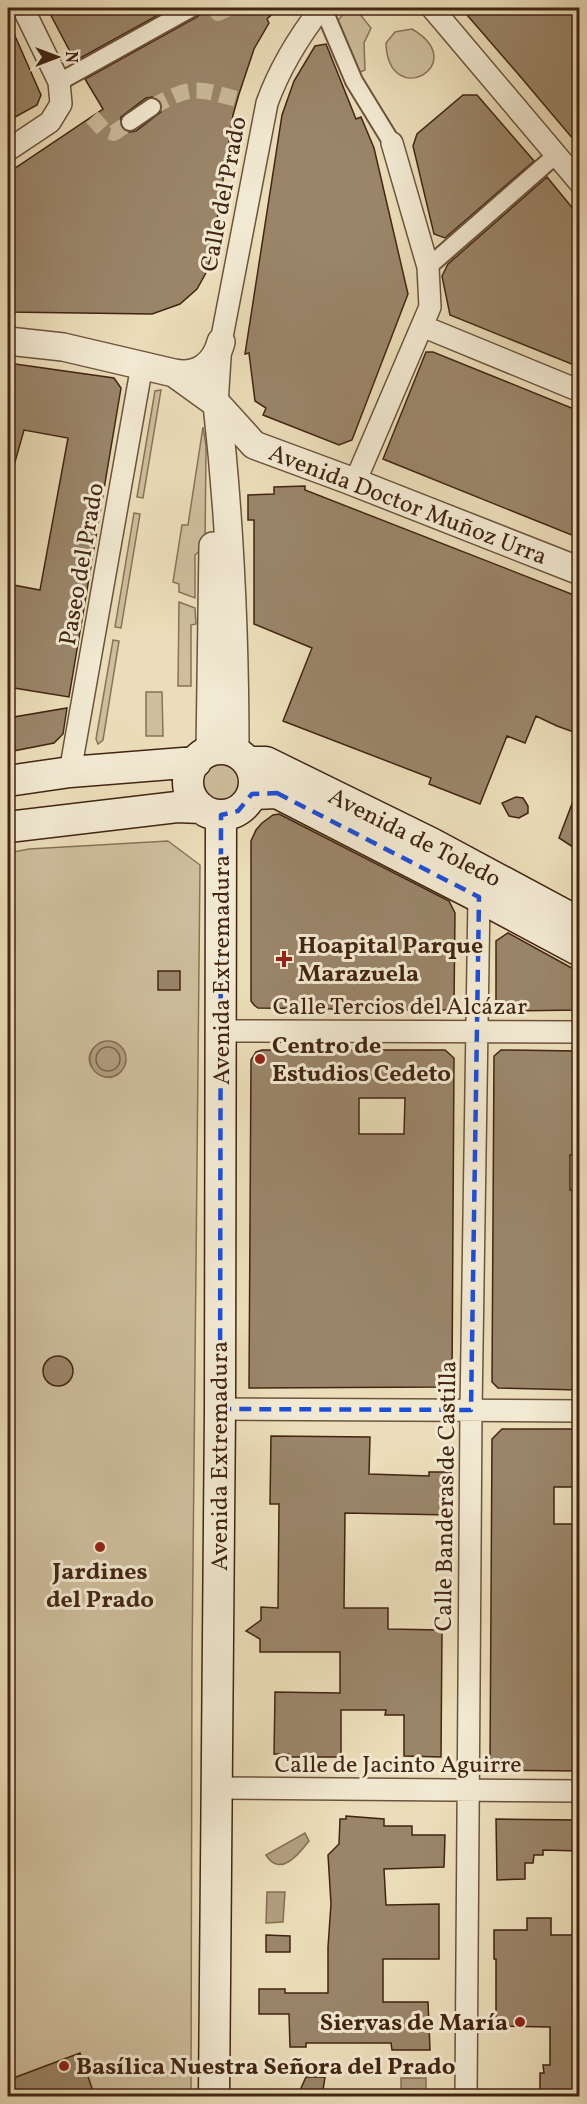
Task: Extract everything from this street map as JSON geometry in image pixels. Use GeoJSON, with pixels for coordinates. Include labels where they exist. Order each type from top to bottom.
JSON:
{"type":"FeatureCollection","features":[{"type":"Feature","properties":{"kind":"main road","name":"Avenida de Toledo"},"geometry":{"type":"LineString","coordinates":[[8,781],[70,772],[222,757],[266,762],[431,843],[579,923]]}},
{"type":"Feature","properties":{"kind":"main road","name":"Avenida Extremadura"},"geometry":{"type":"LineString","coordinates":[[214,2097],[220,1409],[220,1031],[211,812],[192,796],[189,776],[222,757],[254,778],[252,794]]}},
{"type":"Feature","properties":{"kind":"main road","name":"Avenida de Toledo"},"geometry":{"type":"LineString","coordinates":[[252,794],[277,793],[579,951]]}},
{"type":"Feature","properties":{"kind":"main road"},"geometry":{"type":"LineString","coordinates":[[8,827],[177,807],[211,812],[238,811],[252,794]]}},
{"type":"Feature","properties":{"kind":"street"},"geometry":{"type":"LineString","coordinates":[[8,150],[50,122],[61,104],[59,82],[23,8]]}},
{"type":"Feature","properties":{"kind":"street"},"geometry":{"type":"LineString","coordinates":[[59,82],[192,8]]}},
{"type":"Feature","properties":{"kind":"street"},"geometry":{"type":"LineString","coordinates":[[322,8],[354,81],[392,143],[428,267],[430,307],[355,482]]}},
{"type":"Feature","properties":{"kind":"street","name":"Calle del Prado"},"geometry":{"type":"LineString","coordinates":[[217,404],[221,342],[267,102],[277,75],[291,48],[322,8]]}},
{"type":"Feature","properties":{"kind":"street"},"geometry":{"type":"LineString","coordinates":[[432,8],[579,183]]}},
{"type":"Feature","properties":{"kind":"street"},"geometry":{"type":"LineString","coordinates":[[130,122],[152,107]]}},
{"type":"Feature","properties":{"kind":"street"},"geometry":{"type":"LineString","coordinates":[[428,267],[556,155]]}},
{"type":"Feature","properties":{"kind":"street"},"geometry":{"type":"LineString","coordinates":[[422,326],[579,391]]}},
{"type":"Feature","properties":{"kind":"street"},"geometry":{"type":"LineString","coordinates":[[8,341],[63,347],[174,373],[190,374],[205,368],[216,357],[221,342]]}},
{"type":"Feature","properties":{"kind":"street","name":"Paseo del Prado"},"geometry":{"type":"LineString","coordinates":[[70,772],[142,365]]}},
{"type":"Feature","properties":{"kind":"street","name":"Avenida Doctor Muñoz Urra"},"geometry":{"type":"LineString","coordinates":[[174,373],[217,404],[254,445],[355,482],[579,571]]}},
{"type":"Feature","properties":{"kind":"street","name":"Avenida Extremadura"},"geometry":{"type":"LineString","coordinates":[[217,404],[227,490],[235,658],[222,757]]}},
{"type":"Feature","properties":{"kind":"street","name":"Avenida Extremadura"},"geometry":{"type":"LineString","coordinates":[[217,404],[222,757]]}},
{"type":"Feature","properties":{"kind":"street"},"geometry":{"type":"LineString","coordinates":[[227,490],[227,471],[234,450],[239,445],[254,445]]}},
{"type":"Feature","properties":{"kind":"street","name":"Calle Banderas de Castilla"},"geometry":{"type":"LineString","coordinates":[[466,2097],[471,1410],[479,897]]}},
{"type":"Feature","properties":{"kind":"street","name":"Calle Tercios del Alcázar"},"geometry":{"type":"LineString","coordinates":[[220,1031],[579,1032]]}},
{"type":"Feature","properties":{"kind":"street"},"geometry":{"type":"LineString","coordinates":[[220,1409],[579,1412]]}},
{"type":"Feature","properties":{"kind":"street","name":"Calle de Jacinto Aguirre"},"geometry":{"type":"LineString","coordinates":[[217,1788],[579,1791]]}},
{"type":"Feature","properties":{"kind":"highlighted area"},"geometry":{"type":"Polygon","coordinates":[[[277,793],[479,897],[471,1410],[220,1409],[221,815],[238,811],[252,794],[277,793]]]}},
{"type":"Feature","properties":{"kind":"shaded area"},"geometry":{"type":"Polygon","coordinates":[[[349,8],[355,8],[371,28],[364,43],[365,70],[360,72],[338,20],[349,8]]]}},
{"type":"Feature","properties":{"kind":"shaded area"},"geometry":{"type":"Polygon","coordinates":[[[412,29],[428,43],[434,56],[431,67],[423,75],[411,78],[399,75],[390,63],[386,43],[395,32],[412,29]]]}},
{"type":"Feature","properties":{"kind":"shaded area"},"geometry":{"type":"Polygon","coordinates":[[[161,390],[143,498],[137,497],[155,391],[161,390]]]}},
{"type":"Feature","properties":{"kind":"shaded area"},"geometry":{"type":"Polygon","coordinates":[[[203,427],[206,446],[205,546],[195,555],[195,598],[179,592],[179,584],[173,582],[182,525],[188,525],[203,427]]]}},
{"type":"Feature","properties":{"kind":"shaded area"},"geometry":{"type":"Polygon","coordinates":[[[134,513],[140,514],[121,628],[115,627],[134,513]]]}},
{"type":"Feature","properties":{"kind":"shaded area"},"geometry":{"type":"Polygon","coordinates":[[[179,602],[195,608],[196,624],[191,625],[191,686],[178,686],[179,602]]]}},
{"type":"Feature","properties":{"kind":"shaded area"},"geometry":{"type":"Polygon","coordinates":[[[113,640],[119,641],[103,740],[98,744],[96,739],[113,640]]]}},
{"type":"Feature","properties":{"kind":"shaded area"},"geometry":{"type":"Polygon","coordinates":[[[146,692],[162,692],[163,736],[146,736],[146,692]]]}},
{"type":"Feature","properties":{"kind":"shaded area"},"geometry":{"type":"Polygon","coordinates":[[[221,761],[229,762],[235,767],[240,773],[240,789],[235,795],[229,800],[221,801],[213,800],[207,795],[202,789],[201,781],[202,773],[207,767],[213,762],[221,761]]]}},
{"type":"Feature","properties":{"kind":"shaded area","name":"Jardines del Prado"},"geometry":{"type":"Polygon","coordinates":[[[168,841],[200,865],[192,1663],[191,2096],[8,2096],[8,853],[29,849],[168,841]],[[103,1042],[93,1049],[89,1057],[96,1072],[103,1076],[112,1077],[119,1073],[125,1063],[103,1042]]]}},
{"type":"Feature","properties":{"kind":"water"},"geometry":{"type":"Polygon","coordinates":[[[108,1041],[121,1046],[126,1059],[121,1072],[108,1077],[95,1072],[90,1059],[95,1046],[108,1041]]]}},
{"type":"Feature","properties":{"kind":"water"},"geometry":{"type":"Polygon","coordinates":[[[305,1833],[309,1841],[289,1861],[277,1864],[271,1862],[266,1855],[305,1833]]]}},
{"type":"Feature","properties":{"kind":"water"},"geometry":{"type":"Polygon","coordinates":[[[267,1892],[285,1892],[283,1922],[266,1923],[267,1892]]]}},
{"type":"Feature","properties":{"kind":"water"},"geometry":{"type":"Polygon","coordinates":[[[401,2078],[426,2078],[426,2096],[401,2096],[401,2078]]]}},
{"type":"Feature","properties":{"kind":"building"},"geometry":{"type":"Polygon","coordinates":[[[47,8],[171,8],[75,61],[47,8]]]}},
{"type":"Feature","properties":{"kind":"building"},"geometry":{"type":"Polygon","coordinates":[[[202,8],[279,8],[267,19],[269,23],[254,49],[239,94],[233,115],[212,252],[207,271],[197,289],[180,304],[152,314],[8,312],[8,173],[103,109],[85,79],[201,13],[202,8]],[[152,97],[146,98],[121,117],[120,123],[125,131],[136,131],[161,112],[161,102],[152,97]]]}},
{"type":"Feature","properties":{"kind":"building"},"geometry":{"type":"Polygon","coordinates":[[[461,8],[579,8],[579,146],[519,75],[461,8]]]}},
{"type":"Feature","properties":{"kind":"building"},"geometry":{"type":"Polygon","coordinates":[[[8,20],[41,95],[37,105],[8,121],[8,20]]]}},
{"type":"Feature","properties":{"kind":"building"},"geometry":{"type":"Polygon","coordinates":[[[326,44],[356,119],[361,117],[374,148],[408,294],[352,440],[339,445],[263,415],[266,408],[255,401],[249,353],[245,354],[282,115],[294,81],[315,46],[326,44]]]}},
{"type":"Feature","properties":{"kind":"building"},"geometry":{"type":"Polygon","coordinates":[[[463,95],[477,95],[534,161],[445,238],[434,234],[413,146],[417,134],[463,95]]]}},
{"type":"Feature","properties":{"kind":"building"},"geometry":{"type":"Polygon","coordinates":[[[547,177],[579,216],[579,367],[450,315],[442,276],[448,264],[547,177]]]}},
{"type":"Feature","properties":{"kind":"building"},"geometry":{"type":"Polygon","coordinates":[[[426,352],[433,352],[579,411],[579,538],[383,459],[426,352]]]}},
{"type":"Feature","properties":{"kind":"building"},"geometry":{"type":"Polygon","coordinates":[[[8,363],[114,378],[121,388],[69,697],[8,687],[8,584],[40,590],[68,438],[24,430],[13,469],[8,468],[8,363]]]}},
{"type":"Feature","properties":{"kind":"building"},"geometry":{"type":"Polygon","coordinates":[[[305,486],[305,490],[579,597],[579,734],[536,716],[525,743],[507,736],[480,804],[429,784],[431,778],[283,721],[312,648],[254,624],[254,520],[248,520],[248,495],[274,494],[274,487],[305,486]]]}},
{"type":"Feature","properties":{"kind":"building"},"geometry":{"type":"Polygon","coordinates":[[[67,708],[63,734],[54,743],[8,752],[8,718],[67,708]]]}},
{"type":"Feature","properties":{"kind":"building"},"geometry":{"type":"Polygon","coordinates":[[[579,789],[579,851],[559,838],[579,789]]]}},
{"type":"Feature","properties":{"kind":"building"},"geometry":{"type":"Polygon","coordinates":[[[516,797],[523,798],[528,806],[528,813],[519,818],[509,816],[502,803],[516,797]]]}},
{"type":"Feature","properties":{"kind":"building"},"geometry":{"type":"Polygon","coordinates":[[[279,814],[449,901],[455,913],[454,1005],[448,1010],[419,1010],[258,1008],[254,1005],[251,1001],[251,841],[262,823],[273,815],[279,814]]]}},
{"type":"Feature","properties":{"kind":"building"},"geometry":{"type":"Polygon","coordinates":[[[508,933],[579,972],[579,1010],[503,1011],[496,1003],[496,941],[508,933]]]}},
{"type":"Feature","properties":{"kind":"building"},"geometry":{"type":"Polygon","coordinates":[[[158,971],[180,971],[180,990],[158,990],[158,971]]]}},
{"type":"Feature","properties":{"kind":"building"},"geometry":{"type":"Polygon","coordinates":[[[262,1050],[445,1050],[454,1058],[452,1380],[443,1387],[249,1388],[251,1060],[256,1052],[262,1050]],[[359,1098],[359,1134],[404,1134],[405,1098],[359,1098]]]}},
{"type":"Feature","properties":{"kind":"building"},"geometry":{"type":"Polygon","coordinates":[[[501,1050],[579,1051],[579,1155],[570,1155],[570,1190],[579,1190],[579,1390],[498,1388],[492,1382],[494,1056],[501,1050]]]}},
{"type":"Feature","properties":{"kind":"building"},"geometry":{"type":"Polygon","coordinates":[[[58,1356],[69,1360],[73,1371],[69,1382],[58,1386],[47,1382],[43,1371],[47,1360],[58,1356]]]}},
{"type":"Feature","properties":{"kind":"building"},"geometry":{"type":"Polygon","coordinates":[[[502,1429],[579,1429],[579,1487],[554,1487],[554,1524],[579,1524],[579,1771],[494,1770],[490,1764],[492,1439],[502,1429]]]}},
{"type":"Feature","properties":{"kind":"building"},"geometry":{"type":"Polygon","coordinates":[[[271,1436],[370,1437],[369,1474],[429,1476],[429,1472],[451,1472],[451,1515],[345,1513],[344,1608],[388,1608],[388,1629],[442,1630],[441,1757],[404,1756],[404,1715],[385,1715],[386,1710],[341,1710],[341,1757],[289,1757],[289,1754],[274,1754],[275,1692],[340,1693],[340,1652],[260,1652],[260,1639],[246,1631],[261,1620],[261,1607],[278,1608],[279,1504],[270,1504],[271,1436]]]}},
{"type":"Feature","properties":{"kind":"building"},"geometry":{"type":"Polygon","coordinates":[[[346,1816],[384,1819],[384,1826],[412,1826],[412,1835],[445,1835],[444,1867],[384,1869],[386,1905],[439,1904],[439,1959],[383,1959],[383,2002],[428,2002],[430,2050],[392,2050],[391,2043],[306,2043],[306,2047],[290,2047],[289,2014],[259,2014],[259,1989],[285,1989],[285,1993],[328,1993],[331,1904],[328,1855],[339,1844],[340,1819],[346,1819],[346,1816]]]}},
{"type":"Feature","properties":{"kind":"building"},"geometry":{"type":"Polygon","coordinates":[[[496,1819],[579,1820],[579,1851],[543,1850],[543,1855],[534,1855],[533,1863],[525,1863],[525,1879],[497,1880],[496,1819]]]}},
{"type":"Feature","properties":{"kind":"building"},"geometry":{"type":"Polygon","coordinates":[[[527,1918],[551,1918],[551,1935],[579,1935],[579,2091],[540,2091],[540,2073],[544,2073],[543,2065],[550,2065],[550,2027],[496,2026],[494,1930],[527,1930],[527,1918]]]}},
{"type":"Feature","properties":{"kind":"building"},"geometry":{"type":"Polygon","coordinates":[[[266,1935],[290,1936],[290,1952],[266,1952],[266,1935]]]}},
{"type":"Feature","properties":{"kind":"building","name":"Basílica Nuestra Señora del Prado"},"geometry":{"type":"Polygon","coordinates":[[[80,2053],[95,2097],[8,2097],[8,2080],[80,2053]]]}},
{"type":"Feature","properties":{"kind":"building"},"geometry":{"type":"Polygon","coordinates":[[[306,2077],[325,2077],[322,2097],[297,2097],[306,2077]]]}},
{"type":"Feature","properties":{"kind":"tunnel"},"geometry":{"type":"LineString","coordinates":[[215,8],[218,13],[229,8]]}},
{"type":"Feature","properties":{"kind":"tunnel"},"geometry":{"type":"LineString","coordinates":[[152,107],[176,95],[194,91],[237,99]]}},
{"type":"Feature","properties":{"kind":"tunnel"},"geometry":{"type":"LineString","coordinates":[[92,117],[103,129],[114,133],[130,122]]}},
{"type":"Feature","properties":{"kind":"place","name":"Hoapital Parque Marazuela"},"geometry":{"type":"Point","coordinates":[284,959]}},
{"type":"Feature","properties":{"kind":"place","name":"Centro de Estudios Cedeto"},"geometry":{"type":"Point","coordinates":[260,1059]}},
{"type":"Feature","properties":{"kind":"place","name":"Jardines del Prado"},"geometry":{"type":"Point","coordinates":[100,1547]}},
{"type":"Feature","properties":{"kind":"place","name":"Siervas de María"},"geometry":{"type":"Point","coordinates":[520,2022]}},
{"type":"Feature","properties":{"kind":"place","name":"Basílica Nuestra Señora del Prado"},"geometry":{"type":"Point","coordinates":[64,2066]}}]}
